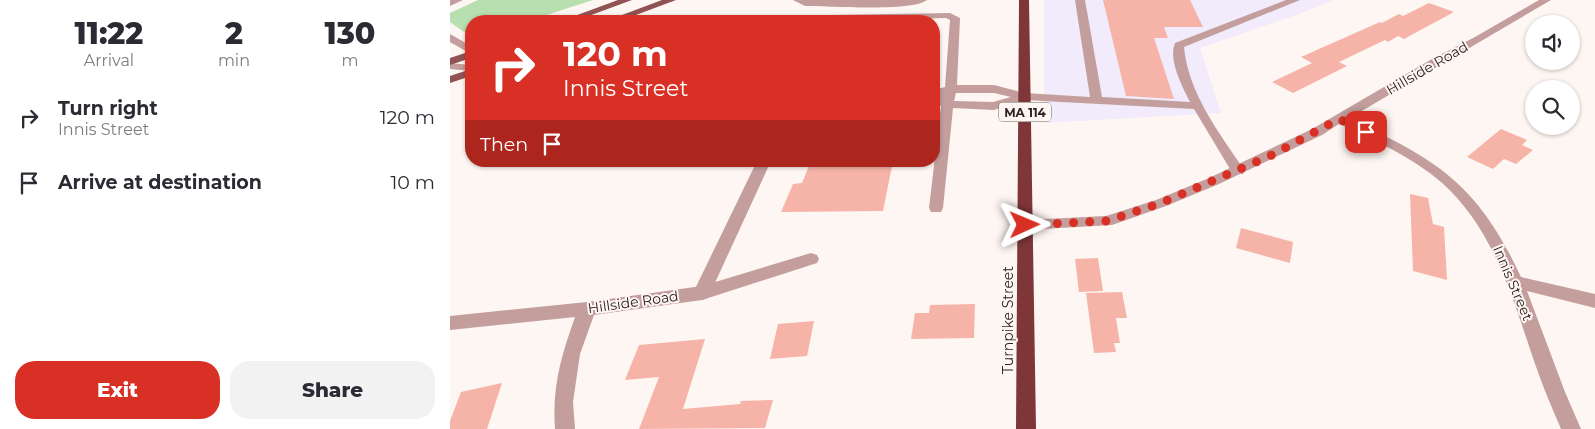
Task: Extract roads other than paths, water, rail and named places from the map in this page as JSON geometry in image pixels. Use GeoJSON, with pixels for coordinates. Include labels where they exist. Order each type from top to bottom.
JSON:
{"type":"FeatureCollection","features":[{"type":"Feature","properties":{"kind":"highway","name":"Turnpike Street"},"geometry":{"type":"LineString","coordinates":[[1024,0],[1026,429]]}},
{"type":"Feature","properties":{"kind":"main road"},"geometry":{"type":"LineString","coordinates":[[583,15],[627,0]]}},
{"type":"Feature","properties":{"kind":"main road"},"geometry":{"type":"LineString","coordinates":[[628,15],[671,0]]}},
{"type":"Feature","properties":{"kind":"main road"},"geometry":{"type":"LineString","coordinates":[[450,62],[465,55]]}},
{"type":"Feature","properties":{"kind":"main road"},"geometry":{"type":"LineString","coordinates":[[450,80],[465,74]]}},
{"type":"Feature","properties":{"kind":"street"},"geometry":{"type":"LineString","coordinates":[[450,3],[458,0]]}},
{"type":"Feature","properties":{"kind":"street"},"geometry":{"type":"LineString","coordinates":[[798,0],[805,3],[897,4],[922,0]]}},
{"type":"Feature","properties":{"kind":"street"},"geometry":{"type":"LineString","coordinates":[[845,0],[864,0]]}},
{"type":"Feature","properties":{"kind":"street"},"geometry":{"type":"LineString","coordinates":[[1080,0],[1097,102]]}},
{"type":"Feature","properties":{"kind":"street"},"geometry":{"type":"LineString","coordinates":[[1238,171],[1198,106],[1178,56],[1179,45],[1295,0]]}},
{"type":"Feature","properties":{"kind":"street","name":"Hillside Road"},"geometry":{"type":"LineString","coordinates":[[1025,225],[1107,221],[1161,203],[1238,171],[1317,132],[1436,61],[1546,0]]}},
{"type":"Feature","properties":{"kind":"street"},"geometry":{"type":"LineString","coordinates":[[936,208],[947,104],[951,89],[955,18],[940,15]]}},
{"type":"Feature","properties":{"kind":"street"},"geometry":{"type":"LineString","coordinates":[[450,37],[465,48]]}},
{"type":"Feature","properties":{"kind":"street"},"geometry":{"type":"LineString","coordinates":[[450,66],[465,67]]}},
{"type":"Feature","properties":{"kind":"street"},"geometry":{"type":"LineString","coordinates":[[940,92],[951,89],[994,88],[1025,97],[1198,106]]}},
{"type":"Feature","properties":{"kind":"street"},"geometry":{"type":"LineString","coordinates":[[940,101],[947,104],[994,106],[1025,97]]}},
{"type":"Feature","properties":{"kind":"street","name":"Innis Street"},"geometry":{"type":"LineString","coordinates":[[1339,119],[1396,146],[1427,165],[1448,181],[1484,223],[1505,259],[1553,388],[1571,429]]}},
{"type":"Feature","properties":{"kind":"street"},"geometry":{"type":"LineString","coordinates":[[702,293],[761,167]]}},
{"type":"Feature","properties":{"kind":"street","name":"Hillside Road"},"geometry":{"type":"LineString","coordinates":[[450,323],[586,309],[702,293],[811,259]]}},
{"type":"Feature","properties":{"kind":"street"},"geometry":{"type":"LineString","coordinates":[[1514,282],[1595,301]]}},
{"type":"Feature","properties":{"kind":"street"},"geometry":{"type":"LineString","coordinates":[[566,429],[563,402],[566,383],[571,354],[586,309]]}}]}
